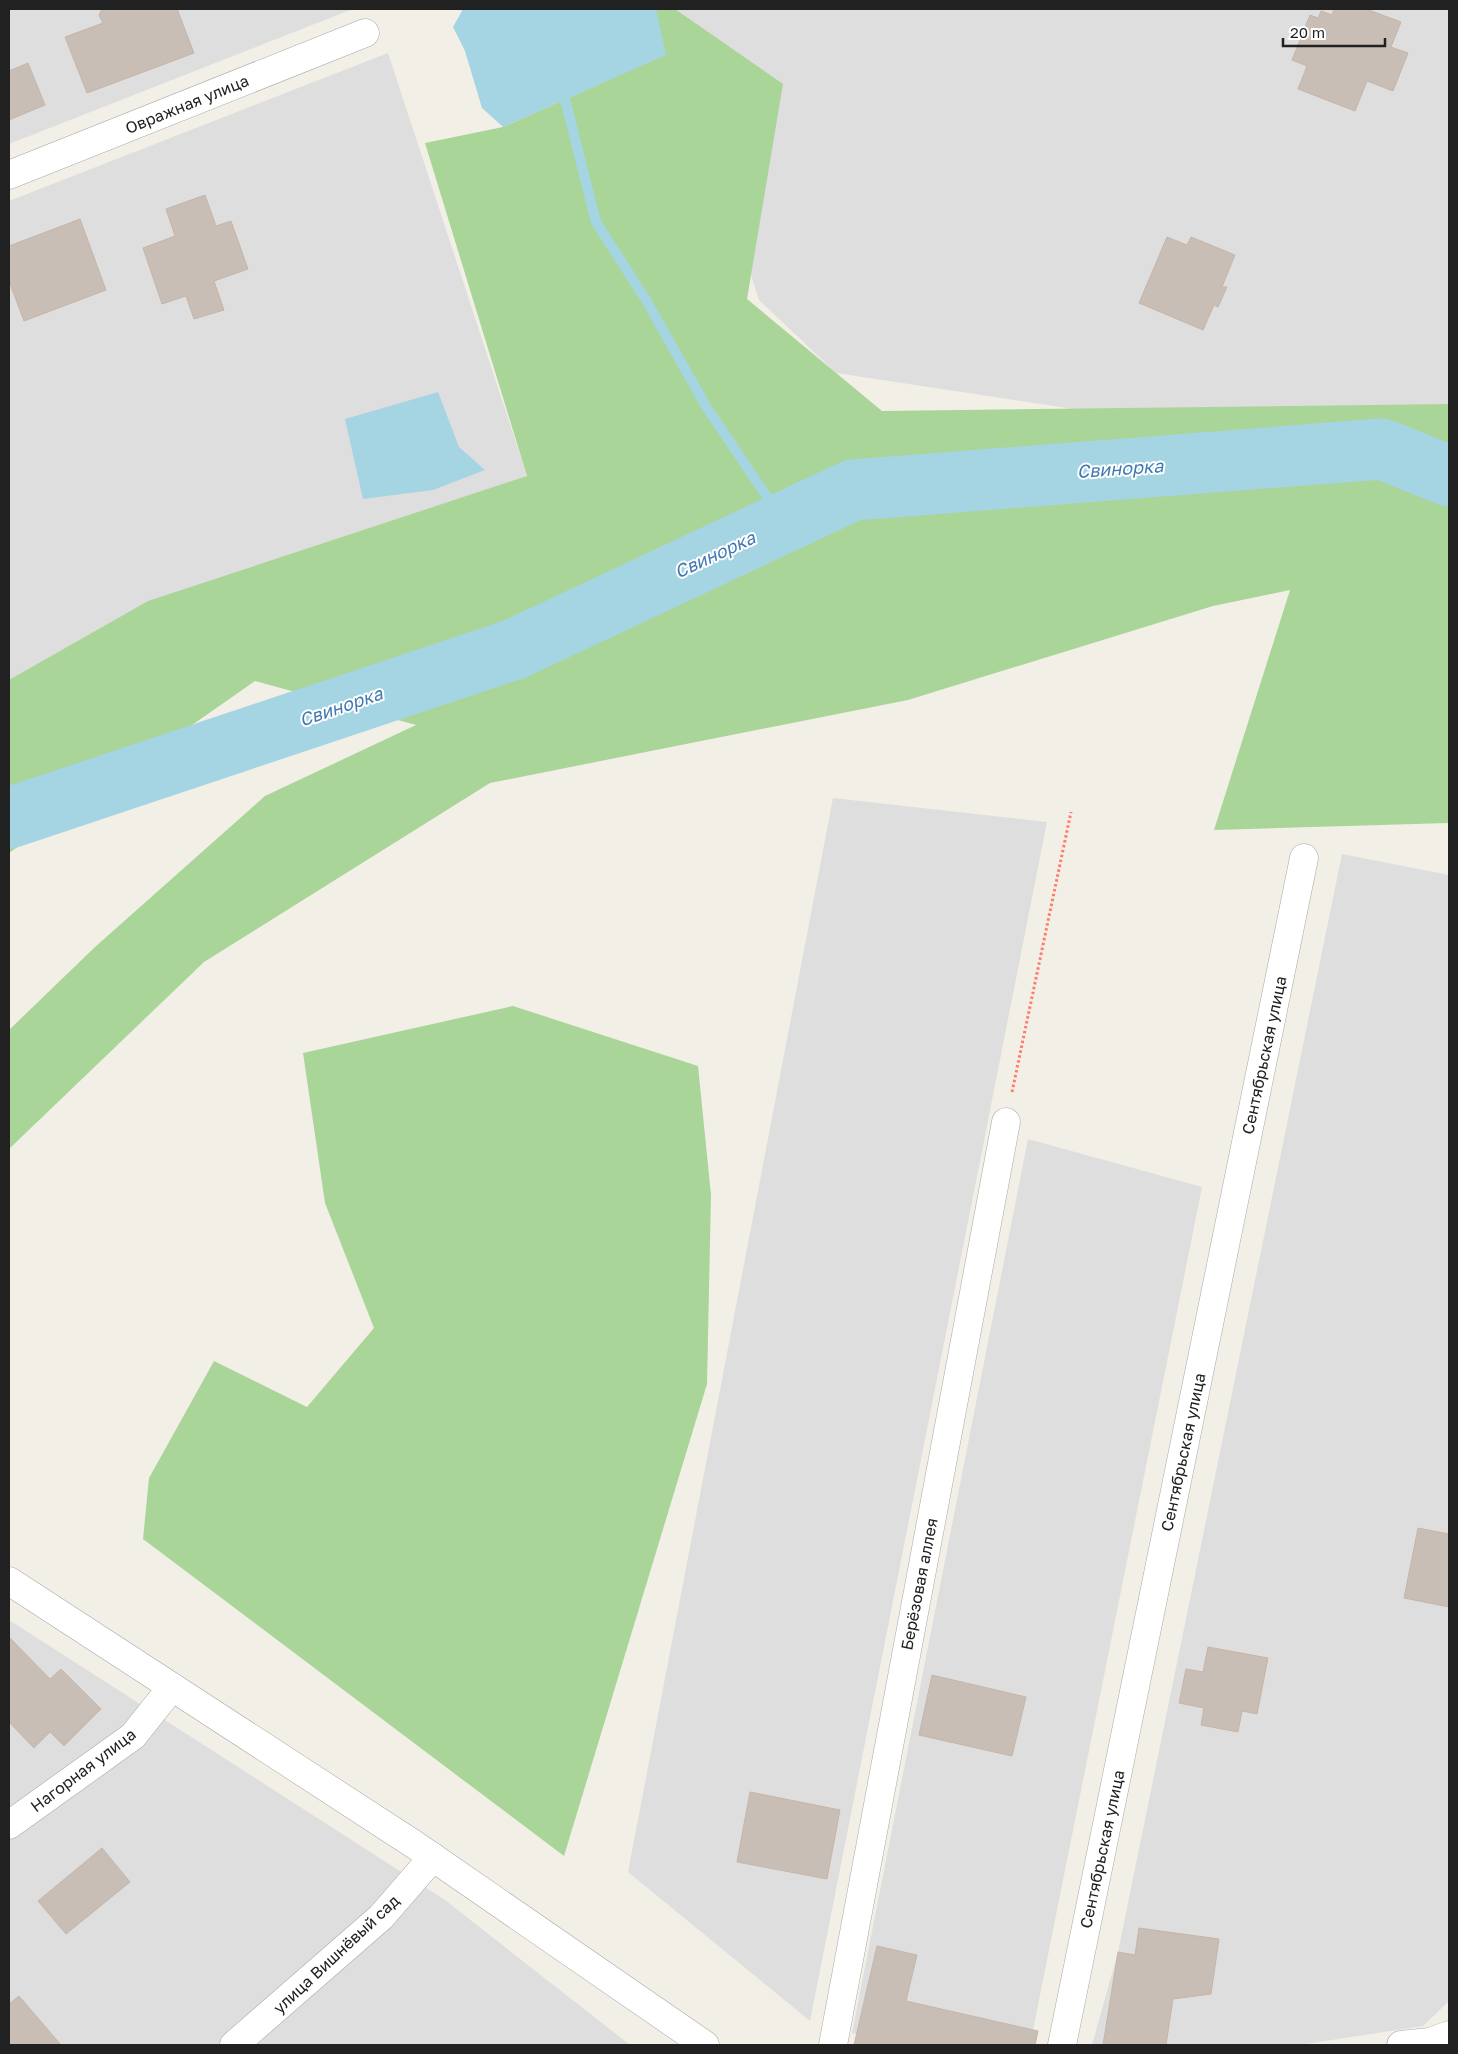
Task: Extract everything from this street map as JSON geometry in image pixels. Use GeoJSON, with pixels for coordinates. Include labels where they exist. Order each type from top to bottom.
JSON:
{"type":"FeatureCollection","features":[{"type":"Feature","properties":{"kind":"street","name":"Овражная улица"},"geometry":{"type":"LineString","coordinates":[[9,175],[365,32]]}},
{"type":"Feature","properties":{"kind":"street","name":"Сентябрьская улица"},"geometry":{"type":"LineString","coordinates":[[1062,2045],[1304,858]]}},
{"type":"Feature","properties":{"kind":"street","name":"Берёзовая аллея"},"geometry":{"type":"LineString","coordinates":[[833,2045],[1006,1122]]}},
{"type":"Feature","properties":{"kind":"street"},"geometry":{"type":"LineString","coordinates":[[9,1581],[433,1857],[705,2045]]}},
{"type":"Feature","properties":{"kind":"street","name":"Нагорная улица"},"geometry":{"type":"LineString","coordinates":[[9,1825],[133,1736],[172,1687]]}},
{"type":"Feature","properties":{"kind":"street","name":"улица Вишнёвый сад"},"geometry":{"type":"LineString","coordinates":[[234,2045],[381,1917],[433,1857]]}},
{"type":"Feature","properties":{"kind":"street"},"geometry":{"type":"LineString","coordinates":[[1401,2045],[1430,2042],[1449,2035]]}},
{"type":"Feature","properties":{"kind":"path"},"geometry":{"type":"LineString","coordinates":[[1006,1122],[1071,812]]}},
{"type":"Feature","properties":{"kind":"shaded area"},"geometry":{"type":"Polygon","coordinates":[[[9,9],[353,9],[9,144],[9,9]]]}},
{"type":"Feature","properties":{"kind":"shaded area"},"geometry":{"type":"Polygon","coordinates":[[[665,9],[1449,9],[1449,466],[836,373],[759,300],[665,9]]]}},
{"type":"Feature","properties":{"kind":"shaded area"},"geometry":{"type":"Polygon","coordinates":[[[388,53],[527,476],[9,786],[9,201],[388,53]]]}},
{"type":"Feature","properties":{"kind":"shaded area"},"geometry":{"type":"Polygon","coordinates":[[[833,798],[1047,822],[810,2021],[628,1872],[833,798]]]}},
{"type":"Feature","properties":{"kind":"shaded area"},"geometry":{"type":"Polygon","coordinates":[[[1342,854],[1449,875],[1449,2001],[1423,2026],[1299,2045],[1092,2045],[1118,1952],[1342,854]]]}},
{"type":"Feature","properties":{"kind":"shaded area"},"geometry":{"type":"Polygon","coordinates":[[[1028,1139],[1202,1187],[1030,2045],[897,2045],[852,2033],[1028,1139]]]}},
{"type":"Feature","properties":{"kind":"shaded area"},"geometry":{"type":"Polygon","coordinates":[[[9,1620],[445,1900],[630,2045],[9,2045],[9,1620]]]}},
{"type":"Feature","properties":{"kind":"green space"},"geometry":{"type":"Polygon","coordinates":[[[644,9],[675,9],[783,84],[747,299],[882,411],[1449,404],[1449,823],[1214,830],[1290,590],[1213,606],[908,700],[490,783],[204,962],[9,1149],[9,1030],[95,947],[265,796],[416,725],[255,681],[9,853],[9,680],[148,601],[527,476],[425,143],[503,127],[604,82],[644,9]]]}},
{"type":"Feature","properties":{"kind":"green space"},"geometry":{"type":"Polygon","coordinates":[[[513,1006],[698,1066],[711,1195],[707,1384],[564,1856],[143,1539],[149,1478],[214,1361],[307,1407],[374,1328],[325,1203],[303,1053],[513,1006]]]}},
{"type":"Feature","properties":{"kind":"water"},"geometry":{"type":"Polygon","coordinates":[[[463,9],[656,9],[666,55],[503,127],[482,108],[465,51],[453,27],[463,9]]]}},
{"type":"Feature","properties":{"kind":"water"},"geometry":{"type":"Polygon","coordinates":[[[438,392],[459,447],[485,470],[433,490],[363,499],[345,419],[438,392]]]}},
{"type":"Feature","properties":{"kind":"building"},"geometry":{"type":"Polygon","coordinates":[[[102,9],[177,9],[194,53],[87,93],[65,37],[103,23],[99,15],[102,9]]]}},
{"type":"Feature","properties":{"kind":"building"},"geometry":{"type":"Polygon","coordinates":[[[1334,9],[1366,9],[1401,22],[1391,47],[1408,53],[1393,91],[1367,81],[1355,111],[1298,89],[1307,66],[1292,60],[1310,15],[1318,18],[1321,11],[1332,15],[1334,9]]]}},
{"type":"Feature","properties":{"kind":"building"},"geometry":{"type":"Polygon","coordinates":[[[28,63],[45,105],[9,120],[9,71],[28,63]]]}},
{"type":"Feature","properties":{"kind":"building"},"geometry":{"type":"Polygon","coordinates":[[[205,195],[216,226],[231,221],[248,269],[214,281],[224,310],[194,319],[186,296],[162,304],[143,248],[175,236],[166,209],[205,195]]]}},
{"type":"Feature","properties":{"kind":"building"},"geometry":{"type":"Polygon","coordinates":[[[80,219],[106,290],[24,321],[9,281],[9,246],[80,219]]]}},
{"type":"Feature","properties":{"kind":"building"},"geometry":{"type":"Polygon","coordinates":[[[1167,237],[1187,245],[1191,237],[1235,255],[1222,287],[1227,287],[1218,307],[1214,305],[1203,330],[1139,303],[1167,237]]]}},
{"type":"Feature","properties":{"kind":"building"},"geometry":{"type":"Polygon","coordinates":[[[1418,1528],[1449,1534],[1449,1607],[1404,1598],[1418,1528]]]}},
{"type":"Feature","properties":{"kind":"building"},"geometry":{"type":"Polygon","coordinates":[[[9,1637],[50,1679],[61,1669],[101,1709],[64,1746],[50,1732],[34,1748],[9,1722],[9,1637]]]}},
{"type":"Feature","properties":{"kind":"building"},"geometry":{"type":"Polygon","coordinates":[[[1208,1647],[1268,1658],[1257,1714],[1242,1711],[1238,1732],[1201,1725],[1204,1708],[1179,1703],[1186,1669],[1203,1672],[1208,1647]]]}},
{"type":"Feature","properties":{"kind":"building"},"geometry":{"type":"Polygon","coordinates":[[[932,1675],[1026,1697],[1012,1756],[919,1735],[932,1675]]]}},
{"type":"Feature","properties":{"kind":"building"},"geometry":{"type":"Polygon","coordinates":[[[750,1792],[840,1810],[827,1879],[737,1862],[750,1792]]]}},
{"type":"Feature","properties":{"kind":"building"},"geometry":{"type":"Polygon","coordinates":[[[102,1848],[130,1882],[66,1934],[38,1901],[102,1848]]]}},
{"type":"Feature","properties":{"kind":"building"},"geometry":{"type":"Polygon","coordinates":[[[1139,1928],[1219,1939],[1211,1994],[1173,1999],[1166,2045],[1103,2045],[1118,1952],[1135,1955],[1139,1928]]]}},
{"type":"Feature","properties":{"kind":"building"},"geometry":{"type":"Polygon","coordinates":[[[877,1946],[917,1955],[906,2001],[1038,2031],[1035,2045],[854,2045],[877,1946]]]}},
{"type":"Feature","properties":{"kind":"building"},"geometry":{"type":"Polygon","coordinates":[[[19,1996],[61,2045],[9,2045],[9,2004],[19,1996]]]}},
{"type":"Feature","properties":{"kind":"waterway"},"geometry":{"type":"LineString","coordinates":[[565,99],[596,222],[646,300],[707,408],[784,522]]}},
{"type":"Feature","properties":{"kind":"waterway","name":"Свинорка"},"geometry":{"type":"LineString","coordinates":[[9,818],[515,649],[853,490],[1382,449],[1449,476]]}}]}
